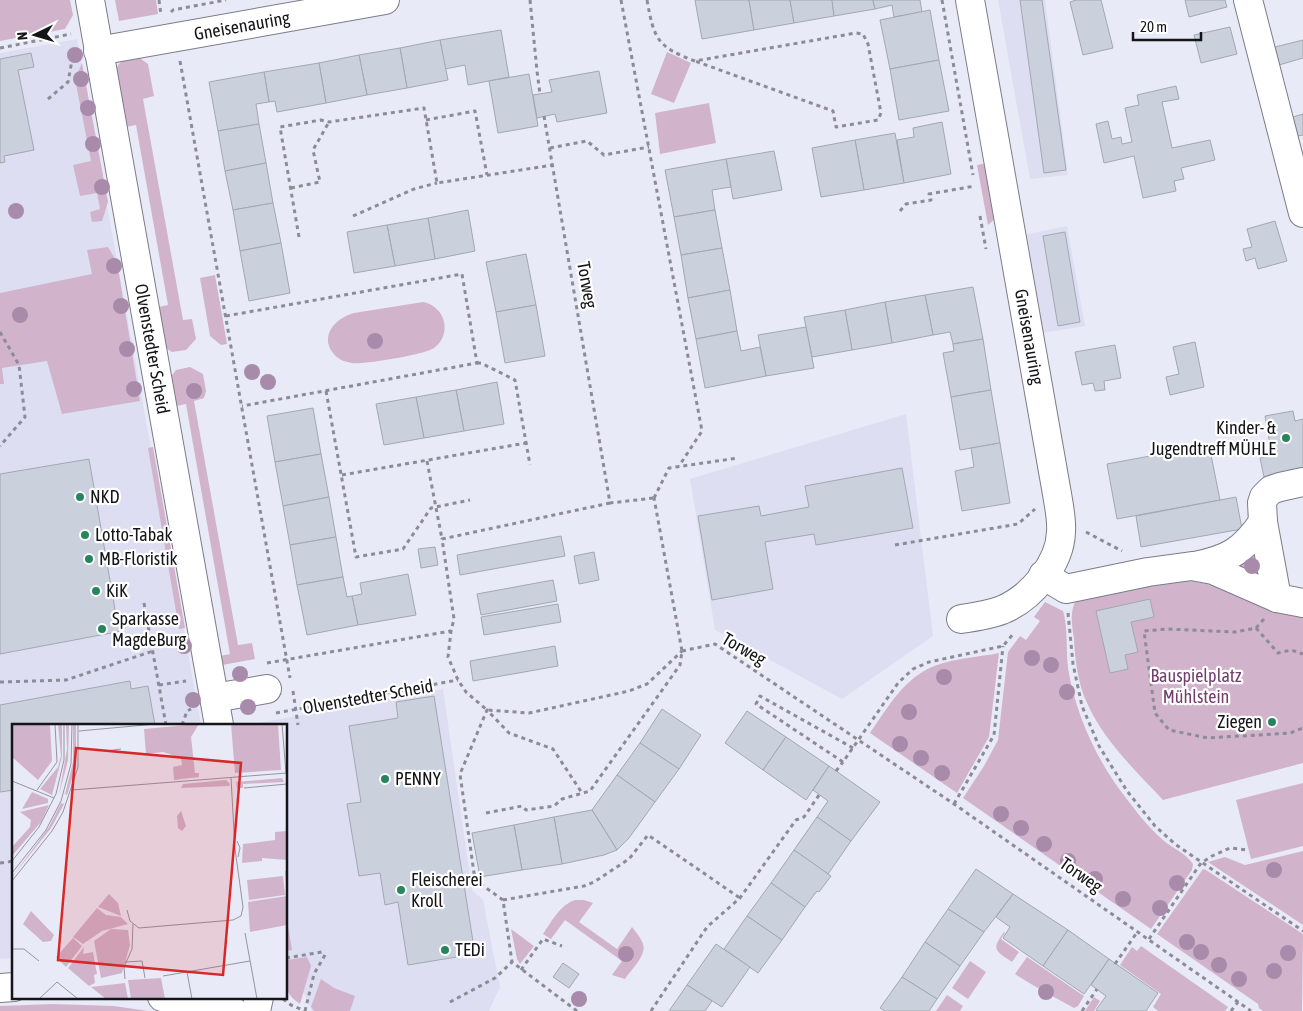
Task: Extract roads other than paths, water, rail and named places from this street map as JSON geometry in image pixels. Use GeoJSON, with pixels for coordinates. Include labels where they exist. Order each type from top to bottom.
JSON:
{"type":"FeatureCollection","features":[{"type":"Feature","properties":{"kind":"street","name":"Olvenstedter Scheid"},"geometry":{"type":"LineString","coordinates":[[90,0],[89,45],[219,724]]}},
{"type":"Feature","properties":{"kind":"street","name":"Gneisenauring"},"geometry":{"type":"LineString","coordinates":[[89,45],[176,38],[385,0]]}},
{"type":"Feature","properties":{"kind":"street","name":"Gneisenauring"},"geometry":{"type":"LineString","coordinates":[[960,619],[993,613],[1011,605],[1031,589],[1052,564],[1061,532],[1050,511],[970,0]]}},
{"type":"Feature","properties":{"kind":"street"},"geometry":{"type":"LineString","coordinates":[[1248,0],[1303,213]]}},
{"type":"Feature","properties":{"kind":"street"},"geometry":{"type":"LineString","coordinates":[[1290,601],[1262,522],[1261,506],[1267,493],[1280,486],[1303,482]]}},
{"type":"Feature","properties":{"kind":"street"},"geometry":{"type":"LineString","coordinates":[[1044,575],[1066,589],[1148,572],[1215,562],[1230,556],[1246,544],[1262,522]]}},
{"type":"Feature","properties":{"kind":"street"},"geometry":{"type":"LineString","coordinates":[[1192,566],[1212,570],[1290,601]]}},
{"type":"Feature","properties":{"kind":"street"},"geometry":{"type":"LineString","coordinates":[[214,698],[267,702]]}},
{"type":"Feature","properties":{"kind":"street"},"geometry":{"type":"LineString","coordinates":[[167,998],[233,1011]]}},
{"type":"Feature","properties":{"kind":"street"},"geometry":{"type":"LineString","coordinates":[[256,1011],[260,998]]}},
{"type":"Feature","properties":{"kind":"place","name":"Kinder- & Jugendtreff MÜHLE"},"geometry":{"type":"Point","coordinates":[1286,438]}},
{"type":"Feature","properties":{"kind":"place","name":"NKD"},"geometry":{"type":"Point","coordinates":[80,497]}},
{"type":"Feature","properties":{"kind":"place","name":"Lotto-Tabak"},"geometry":{"type":"Point","coordinates":[85,535]}},
{"type":"Feature","properties":{"kind":"place","name":"MB-Floristik"},"geometry":{"type":"Point","coordinates":[89,559]}},
{"type":"Feature","properties":{"kind":"place","name":"KiK"},"geometry":{"type":"Point","coordinates":[96,591]}},
{"type":"Feature","properties":{"kind":"place","name":"Sparkasse MagdeBurg"},"geometry":{"type":"Point","coordinates":[102,629]}},
{"type":"Feature","properties":{"kind":"place","name":"Ziegen"},"geometry":{"type":"Point","coordinates":[1272,722]}},
{"type":"Feature","properties":{"kind":"place","name":"PENNY"},"geometry":{"type":"Point","coordinates":[385,779]}},
{"type":"Feature","properties":{"kind":"place","name":"Fleischerei Kroll"},"geometry":{"type":"Point","coordinates":[401,890]}},
{"type":"Feature","properties":{"kind":"place","name":"TEDi"},"geometry":{"type":"Point","coordinates":[445,950]}},
{"type":"Feature","properties":{"kind":"park label","name":"Bauspielplatz Mühlstein"},"geometry":{"type":"Point","coordinates":[1196,686]}}]}
